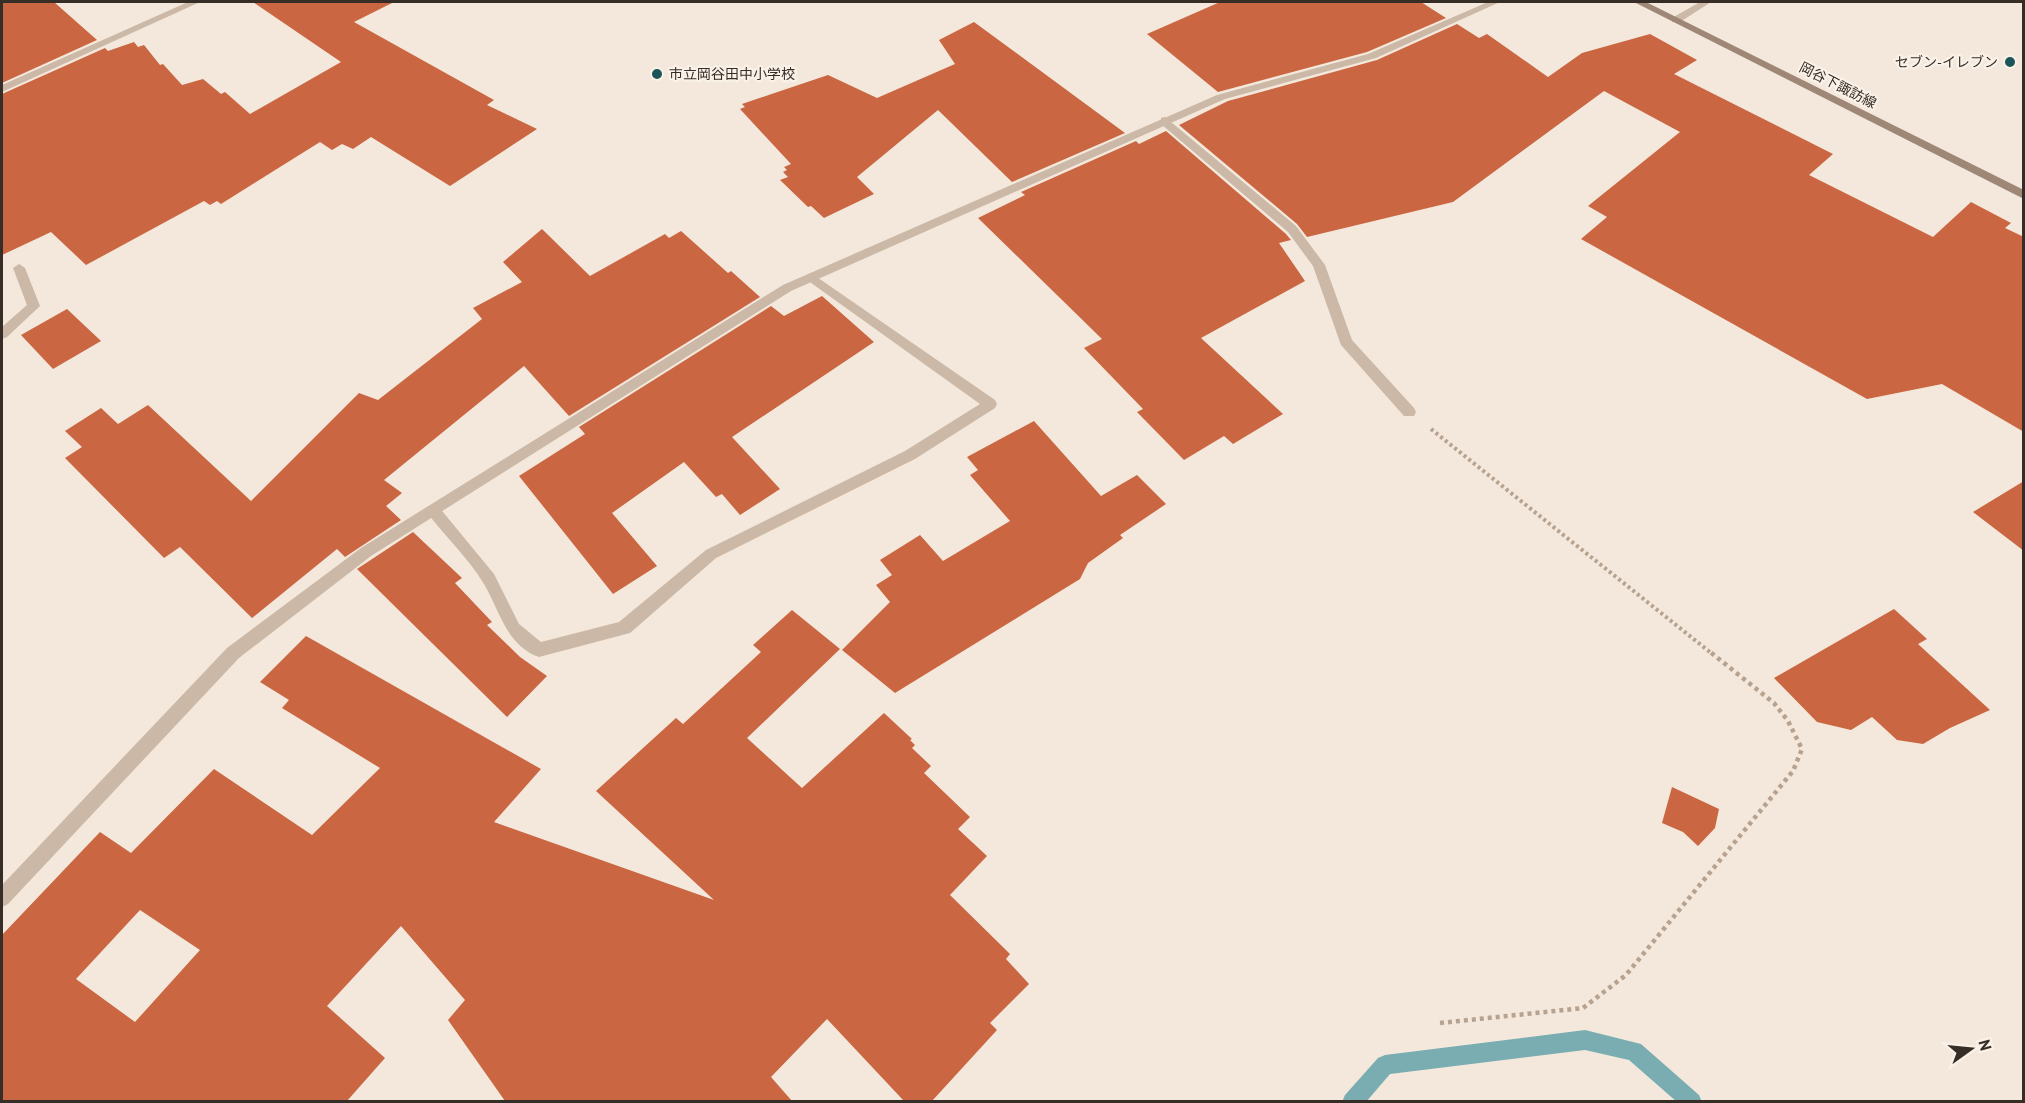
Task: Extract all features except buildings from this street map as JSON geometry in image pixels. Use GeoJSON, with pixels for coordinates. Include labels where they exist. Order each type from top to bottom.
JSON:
{"type":"FeatureCollection","features":[{"type":"Feature","properties":{"kind":"main road","name":"岡谷下諏訪線"},"geometry":{"type":"LineString","coordinates":[[1639,2],[2024,195]]}},
{"type":"Feature","properties":{"kind":"street"},"geometry":{"type":"LineString","coordinates":[[2,89],[195,2]]}},
{"type":"Feature","properties":{"kind":"street"},"geometry":{"type":"LineString","coordinates":[[2,898],[233,653],[366,552],[788,288],[1221,97],[1372,56],[1495,2]]}},
{"type":"Feature","properties":{"kind":"street"},"geometry":{"type":"LineString","coordinates":[[1676,20],[1706,2]]}},
{"type":"Feature","properties":{"kind":"street"},"geometry":{"type":"LineString","coordinates":[[1165,121],[1293,229],[1319,265],[1346,342],[1409,412]]}},
{"type":"Feature","properties":{"kind":"street"},"geometry":{"type":"LineString","coordinates":[[2,333],[34,306],[19,268]]}},
{"type":"Feature","properties":{"kind":"street"},"geometry":{"type":"LineString","coordinates":[[432,510],[489,579],[513,630],[539,650],[624,628],[711,554],[910,455],[990,404],[811,277]]}},
{"type":"Feature","properties":{"kind":"path"},"geometry":{"type":"LineString","coordinates":[[1409,412],[1766,697],[1788,721],[1802,750],[1793,771],[1641,958],[1626,975],[1583,1008],[1440,1023]]}},
{"type":"Feature","properties":{"kind":"waterway"},"geometry":{"type":"LineString","coordinates":[[1352,1102],[1385,1065],[1585,1040],[1634,1051],[1692,1102]]}},
{"type":"Feature","properties":{"kind":"place","name":"セブン-イレブン"},"geometry":{"type":"Point","coordinates":[2010,62]}},
{"type":"Feature","properties":{"kind":"place","name":"市立岡谷田中小学校"},"geometry":{"type":"Point","coordinates":[657,74]}}]}
